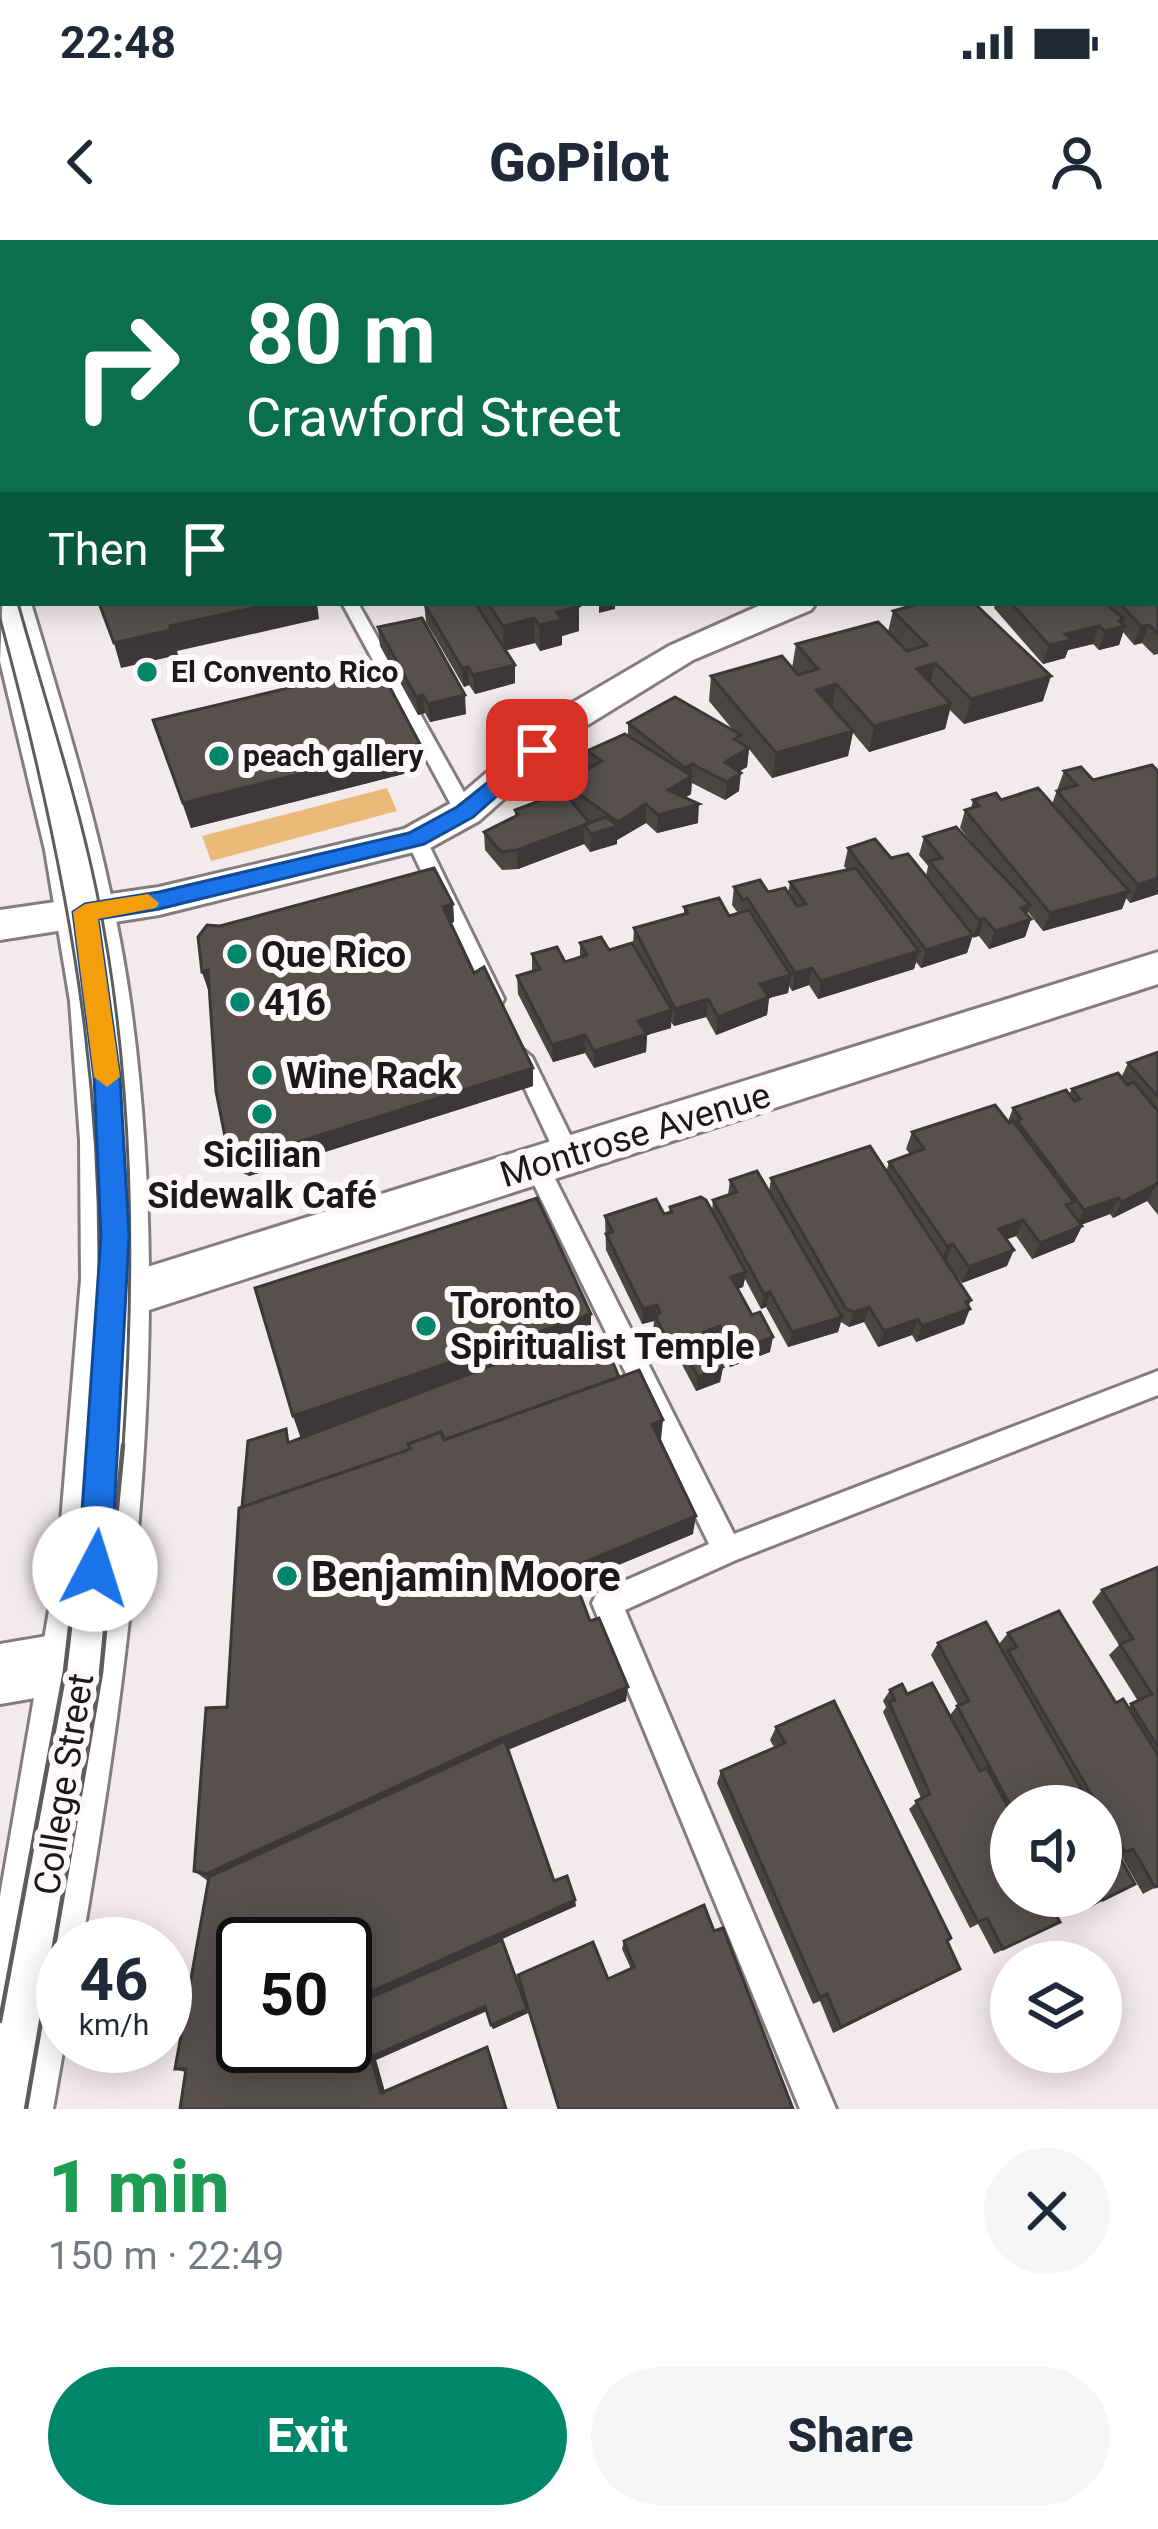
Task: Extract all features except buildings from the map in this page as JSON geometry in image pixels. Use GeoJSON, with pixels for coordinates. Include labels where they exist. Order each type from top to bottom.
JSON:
{"type":"FeatureCollection","features":[{"type":"Feature","properties":{"kind":"main road","name":"College Street"},"geometry":{"type":"LineString","coordinates":[[4,2109],[63,1807],[83,1660],[100,1502],[115,1236],[107,1077],[85,912],[9,606]]}},
{"type":"Feature","properties":{"kind":"street"},"geometry":{"type":"LineString","coordinates":[[0,925],[159,901],[416,839],[465,812],[573,718],[681,653],[790,606]]}},
{"type":"Feature","properties":{"kind":"street","name":"Montrose Avenue"},"geometry":{"type":"LineString","coordinates":[[112,1300],[1158,968]]}},
{"type":"Feature","properties":{"kind":"street"},"geometry":{"type":"LineString","coordinates":[[0,1674],[83,1660]]}},
{"type":"Feature","properties":{"kind":"lane"},"geometry":{"type":"LineString","coordinates":[[352,606],[465,812]]}},
{"type":"Feature","properties":{"kind":"lane"},"geometry":{"type":"LineString","coordinates":[[416,839],[552,1160],[727,1550]]}},
{"type":"Feature","properties":{"kind":"lane"},"geometry":{"type":"LineString","coordinates":[[818,2109],[607,1603],[727,1550],[1158,1383]]}},
{"type":"Feature","properties":{"kind":"shaded area"},"geometry":{"type":"Polygon","coordinates":[[[387,788],[397,811],[211,861],[202,836],[387,788]]]}},
{"type":"Feature","properties":{"kind":"tram line"},"geometry":{"type":"LineString","coordinates":[[19,606],[89,856],[118,1030],[130,1240],[123,1448]]}},
{"type":"Feature","properties":{"kind":"tram line"},"geometry":{"type":"LineString","coordinates":[[0,619],[51,827],[85,1029],[99,1233],[90,1448]]}},
{"type":"Feature","properties":{"kind":"tram line"},"geometry":{"type":"LineString","coordinates":[[0,2021],[65,1671],[91,1445]]}},
{"type":"Feature","properties":{"kind":"tram line"},"geometry":{"type":"LineString","coordinates":[[26,2109],[101,1673],[123,1445]]}},
{"type":"Feature","properties":{"kind":"slow traffic"},"geometry":{"type":"LineString","coordinates":[[107,1077],[85,912],[148,903]]}},
{"type":"Feature","properties":{"kind":"place","name":"El Convento Rico"},"geometry":{"type":"Point","coordinates":[147,672]}},
{"type":"Feature","properties":{"kind":"place","name":"peach gallery"},"geometry":{"type":"Point","coordinates":[219,756]}},
{"type":"Feature","properties":{"kind":"place","name":"Que Rico"},"geometry":{"type":"Point","coordinates":[237,954]}},
{"type":"Feature","properties":{"kind":"place","name":"416"},"geometry":{"type":"Point","coordinates":[240,1002]}},
{"type":"Feature","properties":{"kind":"place","name":"Wine Rack"},"geometry":{"type":"Point","coordinates":[262,1075]}},
{"type":"Feature","properties":{"kind":"place","name":"Sicilian Sidewalk Café"},"geometry":{"type":"Point","coordinates":[262,1114]}},
{"type":"Feature","properties":{"kind":"place","name":"Toronto Spiritualist Temple"},"geometry":{"type":"Point","coordinates":[426,1326]}},
{"type":"Feature","properties":{"kind":"place","name":"Benjamin Moore"},"geometry":{"type":"Point","coordinates":[287,1576]}},
{"type":"Feature","properties":{"kind":"route"},"geometry":{"type":"LineString","coordinates":[[95,1569],[115,1236],[100,1000],[85,912],[159,901],[416,839],[465,812],[537,750]]}}]}
